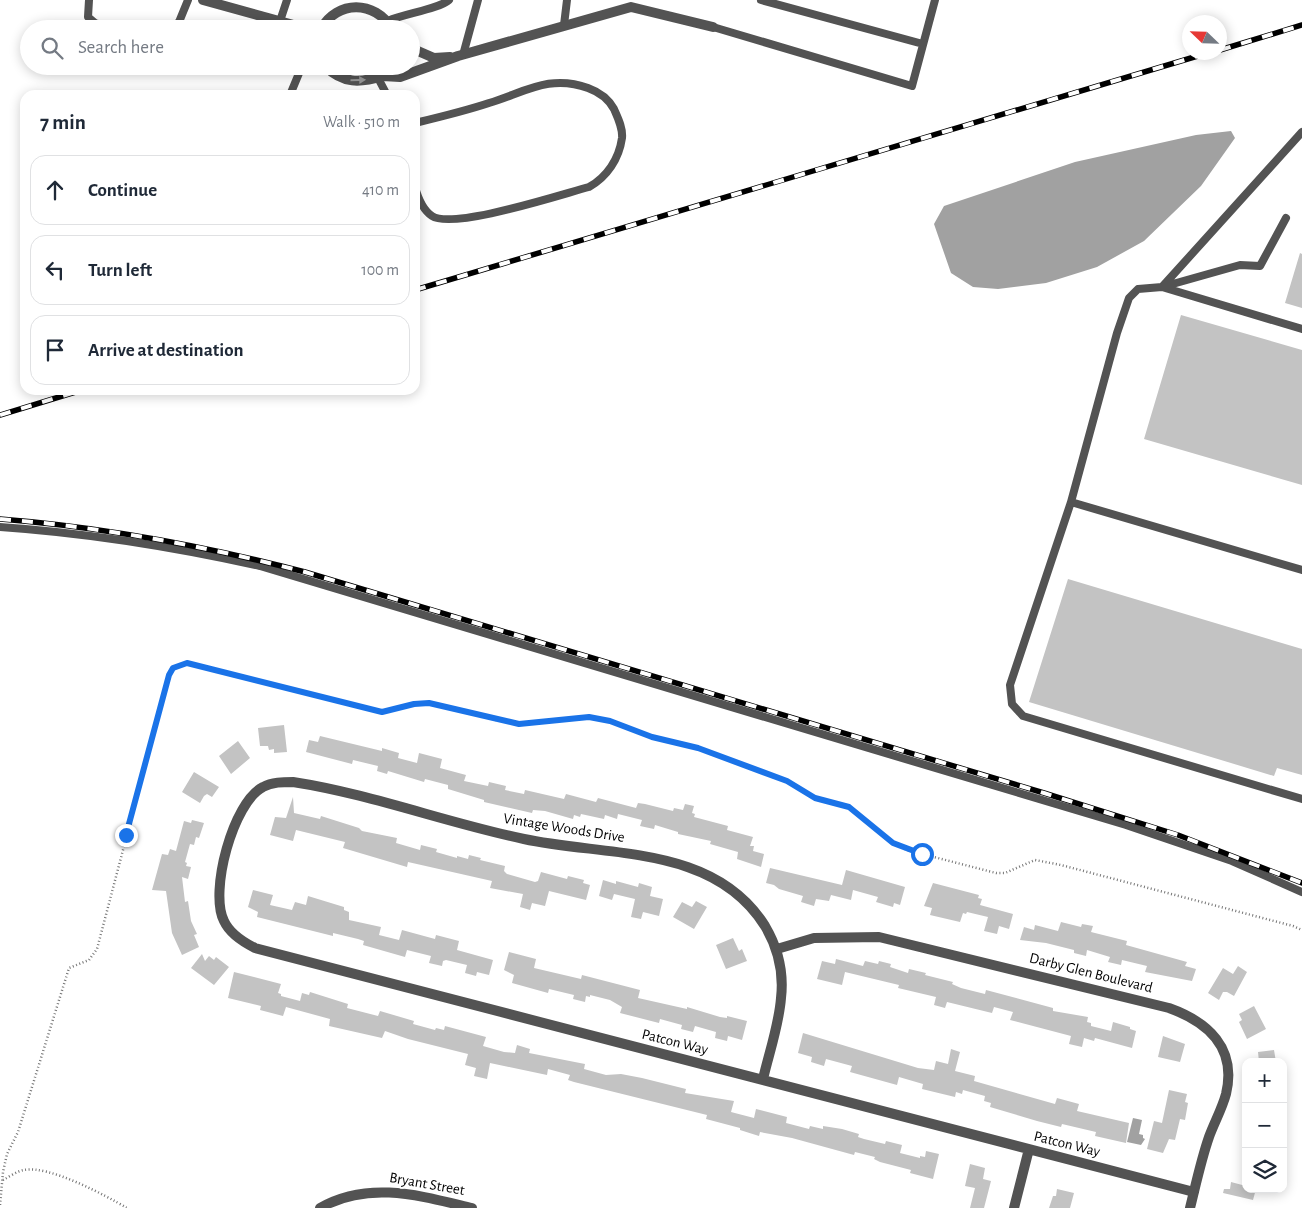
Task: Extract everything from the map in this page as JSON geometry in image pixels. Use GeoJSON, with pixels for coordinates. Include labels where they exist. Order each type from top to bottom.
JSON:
{"type":"FeatureCollection","features":[{"type":"Feature","properties":{"kind":"street"},"geometry":{"type":"LineString","coordinates":[[203,0],[276,20]]}},
{"type":"Feature","properties":{"kind":"street"},"geometry":{"type":"LineString","coordinates":[[327,20],[333,12],[355,4],[367,6],[378,11],[386,20]]}},
{"type":"Feature","properties":{"kind":"street"},"geometry":{"type":"LineString","coordinates":[[420,70],[460,56],[631,6],[713,27]]}},
{"type":"Feature","properties":{"kind":"street"},"geometry":{"type":"LineString","coordinates":[[420,52],[434,58],[460,56]]}},
{"type":"Feature","properties":{"kind":"street"},"geometry":{"type":"LineString","coordinates":[[334,75],[345,80],[357,82],[381,77],[400,77],[406,75]]}},
{"type":"Feature","properties":{"kind":"street","name":"Vintage Woods Drive"},"geometry":{"type":"LineString","coordinates":[[227,855],[240,811],[250,797],[261,788],[270,784],[293,782],[534,842],[634,854],[706,873],[742,896],[758,914],[777,949],[781,969],[782,997],[763,1079]]}},
{"type":"Feature","properties":{"kind":"street","name":"Patcon Way"},"geometry":{"type":"LineString","coordinates":[[227,855],[218,892],[224,920],[242,942],[255,948],[1194,1192]]}},
{"type":"Feature","properties":{"kind":"street","name":"Darby Glen Boulevard"},"geometry":{"type":"LineString","coordinates":[[777,949],[814,938],[879,936],[1169,1008],[1200,1021],[1221,1046],[1228,1078],[1226,1094],[1210,1135],[1190,1208]]}},
{"type":"Feature","properties":{"kind":"street"},"geometry":{"type":"LineString","coordinates":[[1014,1208],[1029,1149]]}},
{"type":"Feature","properties":{"kind":"street","name":"Bryant Street"},"geometry":{"type":"LineString","coordinates":[[320,1208],[338,1199],[373,1191],[396,1192],[472,1208]]}},
{"type":"Feature","properties":{"kind":"lane"},"geometry":{"type":"LineString","coordinates":[[89,0],[88,17],[93,20]]}},
{"type":"Feature","properties":{"kind":"lane"},"geometry":{"type":"LineString","coordinates":[[180,20],[188,0]]}},
{"type":"Feature","properties":{"kind":"lane"},"geometry":{"type":"LineString","coordinates":[[280,20],[286,0]]}},
{"type":"Feature","properties":{"kind":"lane"},"geometry":{"type":"LineString","coordinates":[[396,20],[403,14],[438,6],[449,0]]}},
{"type":"Feature","properties":{"kind":"lane"},"geometry":{"type":"LineString","coordinates":[[460,56],[478,0]]}},
{"type":"Feature","properties":{"kind":"lane"},"geometry":{"type":"LineString","coordinates":[[564,25],[567,0]]}},
{"type":"Feature","properties":{"kind":"lane"},"geometry":{"type":"LineString","coordinates":[[761,0],[923,44]]}},
{"type":"Feature","properties":{"kind":"lane"},"geometry":{"type":"LineString","coordinates":[[713,27],[912,86],[935,0]]}},
{"type":"Feature","properties":{"kind":"lane"},"geometry":{"type":"LineString","coordinates":[[292,90],[298,75]]}},
{"type":"Feature","properties":{"kind":"lane"},"geometry":{"type":"LineString","coordinates":[[381,77],[385,90]]}},
{"type":"Feature","properties":{"kind":"lane"},"geometry":{"type":"LineString","coordinates":[[420,122],[507,98],[545,83],[569,82],[599,92],[605,98],[611,105],[621,125],[622,136],[615,160],[600,182],[590,187],[457,220],[442,220],[432,216],[422,206],[420,201]]}},
{"type":"Feature","properties":{"kind":"lane"},"geometry":{"type":"LineString","coordinates":[[1162,287],[1302,132]]}},
{"type":"Feature","properties":{"kind":"lane"},"geometry":{"type":"LineString","coordinates":[[1286,218],[1260,266],[1240,265],[1162,287],[1138,288],[1130,298],[1118,333],[1071,502],[1010,685],[1012,704],[1023,716],[1302,799]]}},
{"type":"Feature","properties":{"kind":"lane"},"geometry":{"type":"LineString","coordinates":[[1162,287],[1302,329]]}},
{"type":"Feature","properties":{"kind":"lane"},"geometry":{"type":"LineString","coordinates":[[1071,502],[1302,570]]}},
{"type":"Feature","properties":{"kind":"lane"},"geometry":{"type":"LineString","coordinates":[[0,527],[57,531],[129,541],[197,552],[260,566],[1126,824],[1232,861],[1302,892]]}},
{"type":"Feature","properties":{"kind":"path"},"geometry":{"type":"LineString","coordinates":[[0,1205],[7,1154],[18,1132],[69,968],[89,960],[96,949],[169,675],[173,668],[187,663],[382,712],[414,704],[429,703],[519,724],[596,717],[652,737],[698,748],[787,781],[815,798],[849,807],[893,843],[908,850],[996,873],[1012,870],[1035,860],[1061,865],[1293,926],[1302,930]]}},
{"type":"Feature","properties":{"kind":"path"},"geometry":{"type":"LineString","coordinates":[[3,1180],[24,1169],[50,1173],[100,1192],[127,1208]]}},
{"type":"Feature","properties":{"kind":"shaded area"},"geometry":{"type":"Polygon","coordinates":[[[1231,131],[1235,138],[1201,186],[1144,241],[1097,267],[1046,283],[998,289],[973,287],[951,273],[934,224],[944,206],[1075,162],[1196,135],[1231,131]]]}},
{"type":"Feature","properties":{"kind":"shaded area"},"geometry":{"type":"Polygon","coordinates":[[[1133,1118],[1142,1120],[1139,1134],[1143,1135],[1145,1139],[1141,1145],[1127,1142],[1133,1118]]]}},
{"type":"Feature","properties":{"kind":"building"},"geometry":{"type":"Polygon","coordinates":[[[1300,253],[1302,254],[1302,308],[1285,303],[1300,253]]]}},
{"type":"Feature","properties":{"kind":"building"},"geometry":{"type":"Polygon","coordinates":[[[1181,315],[1302,350],[1302,485],[1144,439],[1181,315]]]}},
{"type":"Feature","properties":{"kind":"building"},"geometry":{"type":"Polygon","coordinates":[[[1068,579],[1302,649],[1302,775],[1277,768],[1274,776],[1029,702],[1068,579]]]}},
{"type":"Feature","properties":{"kind":"building"},"geometry":{"type":"Polygon","coordinates":[[[284,725],[287,752],[274,753],[274,749],[269,750],[268,746],[260,746],[258,728],[284,725]]]}},
{"type":"Feature","properties":{"kind":"building"},"geometry":{"type":"Polygon","coordinates":[[[320,736],[382,751],[382,748],[399,753],[398,758],[417,763],[419,753],[442,759],[440,768],[466,775],[464,781],[488,786],[489,782],[506,786],[505,790],[524,794],[525,790],[564,799],[566,794],[596,802],[598,798],[636,808],[638,803],[673,811],[674,808],[683,810],[685,804],[694,806],[692,813],[695,814],[694,817],[728,826],[727,830],[753,837],[750,846],[754,846],[753,851],[764,854],[761,867],[737,859],[738,852],[710,844],[711,841],[678,834],[678,832],[655,825],[654,829],[640,826],[642,820],[618,814],[617,819],[605,815],[604,819],[581,814],[580,817],[574,815],[573,819],[545,811],[533,810],[532,813],[484,802],[484,800],[448,789],[448,785],[425,779],[424,782],[388,771],[387,774],[377,771],[378,766],[353,760],[352,764],[306,752],[309,740],[318,742],[320,736]]]}},
{"type":"Feature","properties":{"kind":"building"},"geometry":{"type":"Polygon","coordinates":[[[238,741],[250,758],[231,774],[219,756],[238,741]]]}},
{"type":"Feature","properties":{"kind":"building"},"geometry":{"type":"Polygon","coordinates":[[[194,772],[219,787],[212,797],[207,794],[200,803],[182,792],[194,772]]]}},
{"type":"Feature","properties":{"kind":"building"},"geometry":{"type":"Polygon","coordinates":[[[293,797],[294,813],[320,819],[321,816],[359,828],[362,831],[397,838],[396,843],[420,850],[421,845],[437,849],[436,852],[457,858],[457,856],[468,859],[469,855],[481,858],[480,860],[505,866],[504,871],[507,874],[535,882],[538,881],[541,872],[567,879],[568,876],[584,880],[583,883],[590,885],[586,900],[549,891],[545,906],[532,903],[530,910],[520,907],[523,894],[490,888],[492,881],[408,862],[407,867],[343,848],[345,842],[296,830],[293,841],[270,835],[275,817],[286,818],[293,797]]]}},
{"type":"Feature","properties":{"kind":"building"},"geometry":{"type":"Polygon","coordinates":[[[192,820],[204,823],[199,838],[196,837],[194,845],[190,844],[185,862],[187,863],[186,866],[191,867],[188,879],[182,877],[185,902],[188,901],[191,921],[197,934],[194,935],[199,947],[182,955],[172,933],[166,891],[152,890],[162,854],[168,855],[170,849],[176,851],[184,821],[191,823],[192,820]]]}},
{"type":"Feature","properties":{"kind":"building"},"geometry":{"type":"Polygon","coordinates":[[[770,868],[842,885],[846,870],[905,887],[900,905],[894,903],[893,907],[876,902],[878,897],[853,890],[851,900],[831,895],[829,901],[816,899],[814,906],[801,902],[803,896],[766,883],[770,868]]]}},
{"type":"Feature","properties":{"kind":"building"},"geometry":{"type":"Polygon","coordinates":[[[603,880],[616,884],[616,881],[638,887],[639,883],[652,887],[650,896],[663,899],[659,916],[643,912],[641,919],[631,917],[635,899],[614,894],[612,900],[599,896],[603,880]]]}},
{"type":"Feature","properties":{"kind":"building"},"geometry":{"type":"Polygon","coordinates":[[[933,883],[979,895],[978,898],[982,899],[980,905],[1013,914],[1009,929],[999,926],[997,934],[984,931],[988,917],[967,912],[966,914],[963,913],[960,922],[930,915],[932,908],[924,906],[933,883]]]}},
{"type":"Feature","properties":{"kind":"building"},"geometry":{"type":"Polygon","coordinates":[[[253,890],[273,895],[270,905],[292,910],[295,902],[306,905],[308,896],[344,907],[344,910],[349,912],[349,920],[381,927],[379,935],[399,940],[402,930],[435,939],[436,935],[459,941],[457,950],[493,960],[489,975],[477,972],[476,976],[465,973],[467,965],[446,960],[443,961],[442,966],[429,963],[431,956],[407,950],[405,957],[363,945],[364,941],[358,939],[333,933],[333,936],[257,917],[258,912],[248,907],[253,890]]]}},
{"type":"Feature","properties":{"kind":"building"},"geometry":{"type":"Polygon","coordinates":[[[696,901],[707,907],[694,929],[673,917],[682,902],[692,907],[696,901]]]}},
{"type":"Feature","properties":{"kind":"building"},"geometry":{"type":"Polygon","coordinates":[[[1061,922],[1081,927],[1082,924],[1093,926],[1091,932],[1127,941],[1126,945],[1187,962],[1185,966],[1196,969],[1192,981],[1145,972],[1147,966],[1122,960],[1121,965],[1108,962],[1110,957],[1087,950],[1086,956],[1074,953],[1074,950],[1046,943],[1020,940],[1024,927],[1034,930],[1035,925],[1058,931],[1061,922]]]}},
{"type":"Feature","properties":{"kind":"building"},"geometry":{"type":"Polygon","coordinates":[[[733,938],[739,951],[742,949],[747,961],[726,969],[716,945],[733,938]]]}},
{"type":"Feature","properties":{"kind":"building"},"geometry":{"type":"Polygon","coordinates":[[[509,952],[536,959],[534,968],[581,979],[582,975],[640,990],[638,998],[687,1009],[687,1007],[720,1017],[727,1018],[727,1016],[747,1021],[742,1040],[728,1036],[727,1041],[715,1038],[716,1032],[695,1026],[693,1032],[681,1029],[682,1025],[660,1019],[659,1023],[620,1013],[622,1007],[610,1000],[590,995],[590,997],[586,996],[585,1002],[573,999],[574,995],[549,989],[548,993],[512,983],[514,975],[504,970],[509,952]]]}},
{"type":"Feature","properties":{"kind":"building"},"geometry":{"type":"Polygon","coordinates":[[[202,954],[205,961],[209,956],[214,960],[216,957],[229,967],[214,985],[191,968],[202,954]]]}},
{"type":"Feature","properties":{"kind":"building"},"geometry":{"type":"Polygon","coordinates":[[[836,959],[863,966],[865,961],[878,964],[879,961],[891,964],[890,967],[908,973],[909,969],[926,973],[925,975],[953,982],[952,984],[961,988],[985,994],[986,990],[1053,1008],[1053,1011],[1088,1017],[1087,1022],[1091,1023],[1091,1026],[1111,1031],[1113,1022],[1130,1027],[1130,1029],[1136,1031],[1132,1048],[1095,1038],[1094,1041],[1084,1038],[1082,1047],[1069,1044],[1071,1036],[1010,1020],[1013,1012],[994,1007],[992,1013],[947,1002],[945,1008],[934,1005],[936,997],[898,988],[899,985],[845,972],[842,985],[817,979],[822,961],[835,964],[836,959]]]}},
{"type":"Feature","properties":{"kind":"building"},"geometry":{"type":"Polygon","coordinates":[[[1238,966],[1247,972],[1234,996],[1223,992],[1219,1000],[1208,993],[1223,968],[1233,974],[1238,966]]]}},
{"type":"Feature","properties":{"kind":"building"},"geometry":{"type":"Polygon","coordinates":[[[234,972],[281,984],[278,993],[281,996],[300,1001],[302,993],[309,995],[310,992],[348,1004],[347,1008],[378,1016],[380,1011],[414,1021],[413,1024],[435,1030],[436,1028],[444,1030],[445,1026],[486,1037],[483,1046],[504,1052],[515,1053],[517,1045],[530,1049],[529,1053],[585,1064],[584,1069],[606,1075],[621,1074],[642,1078],[686,1089],[685,1093],[734,1101],[731,1112],[754,1118],[756,1109],[787,1117],[786,1123],[809,1129],[810,1126],[823,1129],[823,1126],[842,1129],[859,1134],[858,1137],[864,1139],[885,1144],[886,1141],[902,1145],[900,1153],[920,1158],[920,1156],[925,1157],[926,1151],[939,1154],[933,1179],[910,1173],[911,1170],[880,1162],[874,1159],[875,1157],[855,1152],[854,1155],[792,1138],[760,1132],[759,1136],[740,1130],[740,1128],[706,1119],[707,1115],[574,1082],[568,1080],[570,1075],[548,1069],[547,1075],[490,1063],[487,1079],[474,1076],[476,1068],[465,1065],[468,1054],[408,1039],[385,1031],[382,1038],[329,1026],[330,1019],[286,1007],[283,1016],[260,1010],[261,1006],[228,998],[234,972]]]}},
{"type":"Feature","properties":{"kind":"building"},"geometry":{"type":"Polygon","coordinates":[[[1254,1006],[1266,1029],[1247,1039],[1239,1022],[1242,1020],[1239,1014],[1254,1006]]]}},
{"type":"Feature","properties":{"kind":"building"},"geometry":{"type":"Polygon","coordinates":[[[803,1033],[918,1068],[934,1070],[936,1061],[948,1064],[951,1049],[960,1052],[955,1071],[975,1076],[974,1081],[1055,1104],[1057,1098],[1079,1104],[1077,1111],[1129,1123],[1126,1143],[1095,1136],[1096,1132],[1062,1124],[1061,1127],[990,1107],[991,1103],[984,1101],[985,1096],[963,1090],[962,1094],[956,1092],[955,1097],[922,1089],[923,1084],[899,1077],[897,1085],[850,1072],[852,1066],[826,1059],[824,1066],[811,1062],[812,1057],[798,1053],[803,1033]]]}},
{"type":"Feature","properties":{"kind":"building"},"geometry":{"type":"Polygon","coordinates":[[[1163,1036],[1185,1044],[1180,1062],[1158,1057],[1163,1036]]]}},
{"type":"Feature","properties":{"kind":"building"},"geometry":{"type":"Polygon","coordinates":[[[1274,1050],[1275,1058],[1259,1058],[1258,1052],[1274,1050]]]}},
{"type":"Feature","properties":{"kind":"building"},"geometry":{"type":"Polygon","coordinates":[[[1169,1090],[1187,1094],[1185,1102],[1188,1103],[1185,1120],[1180,1119],[1175,1140],[1169,1139],[1163,1153],[1147,1149],[1154,1121],[1162,1123],[1169,1090]]]}},
{"type":"Feature","properties":{"kind":"building"},"geometry":{"type":"Polygon","coordinates":[[[970,1164],[985,1168],[983,1179],[991,1181],[984,1208],[970,1208],[975,1188],[965,1186],[970,1164]]]}},
{"type":"Feature","properties":{"kind":"building"},"geometry":{"type":"Polygon","coordinates":[[[1231,1182],[1242,1185],[1242,1193],[1255,1193],[1253,1200],[1223,1193],[1224,1189],[1230,1189],[1231,1182]]]}},
{"type":"Feature","properties":{"kind":"building"},"geometry":{"type":"Polygon","coordinates":[[[1057,1189],[1074,1193],[1070,1208],[1049,1208],[1053,1196],[1056,1196],[1057,1189]]]}},
{"type":"Feature","properties":{"kind":"railway"},"geometry":{"type":"LineString","coordinates":[[1227,48],[1302,25]]}},
{"type":"Feature","properties":{"kind":"railway"},"geometry":{"type":"LineString","coordinates":[[420,289],[1184,60]]}},
{"type":"Feature","properties":{"kind":"railway"},"geometry":{"type":"LineString","coordinates":[[0,415],[66,395]]}},
{"type":"Feature","properties":{"kind":"railway"},"geometry":{"type":"LineString","coordinates":[[0,519],[115,532],[192,546],[305,572],[1044,793],[1178,835],[1302,883]]}},
{"type":"Feature","properties":{"kind":"route"},"geometry":{"type":"LineString","coordinates":[[126,835],[164,687],[173,668],[187,663],[382,712],[414,704],[429,703],[519,724],[596,717],[652,737],[680,742],[698,748],[787,781],[825,802],[849,807],[885,838],[908,850],[922,854]]}}]}
